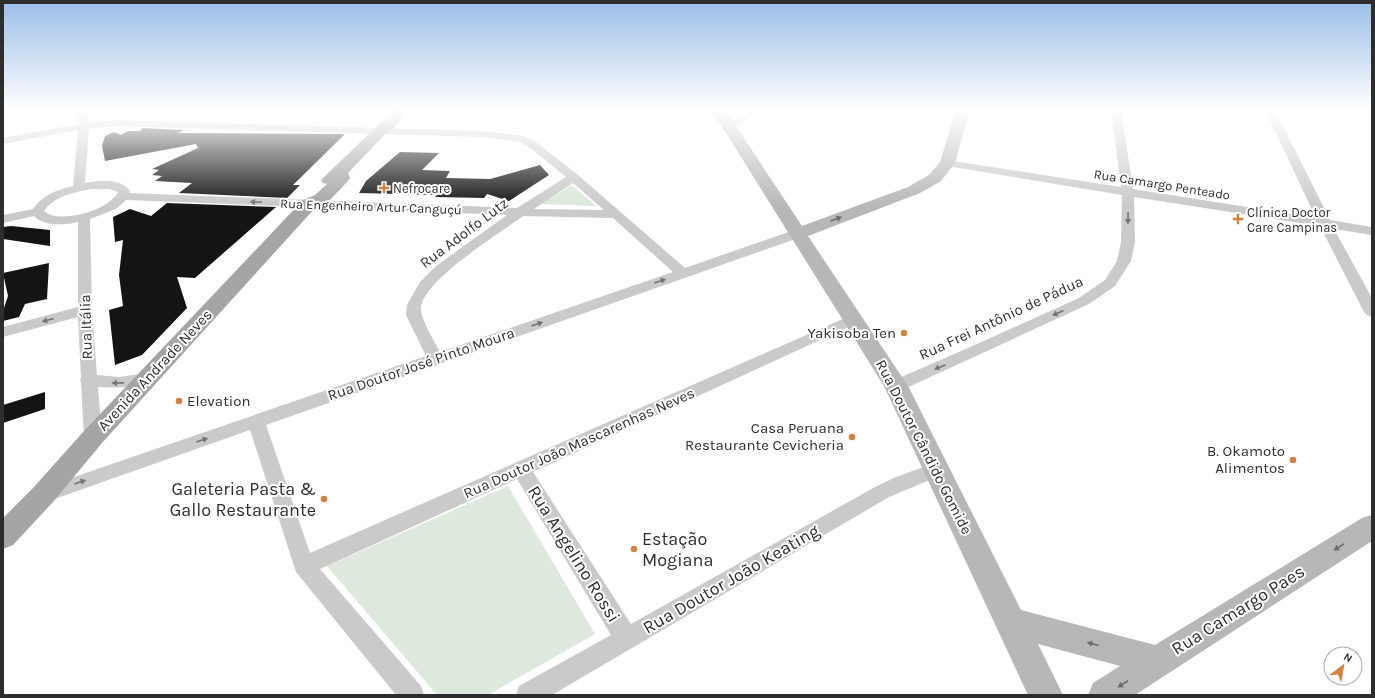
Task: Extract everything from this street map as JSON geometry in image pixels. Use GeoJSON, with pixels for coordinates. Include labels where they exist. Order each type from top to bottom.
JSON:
{"type":"FeatureCollection","features":[{"type":"Feature","properties":{"kind":"main road","name":"Avenida Andrade Neves"},"geometry":{"type":"LineString","coordinates":[[3,537],[43,495],[93,437],[309,204],[321,199],[342,178],[340,172],[368,143]]}},
{"type":"Feature","properties":{"kind":"main road","name":"Rua Doutor Cândido Gomide"},"geometry":{"type":"LineString","coordinates":[[740,143],[896,386],[1046,695]]}},
{"type":"Feature","properties":{"kind":"main road"},"geometry":{"type":"LineString","coordinates":[[799,233],[914,190],[935,178],[947,163],[953,143]]}},
{"type":"Feature","properties":{"kind":"main road","name":"Rua Camargo Paes"},"geometry":{"type":"LineString","coordinates":[[1105,695],[1372,526]]}},
{"type":"Feature","properties":{"kind":"main road"},"geometry":{"type":"LineString","coordinates":[[1011,622],[1158,661]]}},
{"type":"Feature","properties":{"kind":"street"},"geometry":{"type":"LineString","coordinates":[[79,188],[83,143]]}},
{"type":"Feature","properties":{"kind":"street"},"geometry":{"type":"LineString","coordinates":[[529,143],[574,177],[683,273]]}},
{"type":"Feature","properties":{"kind":"street","name":"Rua Frei Antônio de Pádua"},"geometry":{"type":"LineString","coordinates":[[896,386],[983,348],[1084,301],[1110,283],[1124,261],[1128,242],[1128,193],[1121,143]]}},
{"type":"Feature","properties":{"kind":"street"},"geometry":{"type":"LineString","coordinates":[[1286,143],[1325,224],[1372,312]]}},
{"type":"Feature","properties":{"kind":"street","name":"Rua Camargo Penteado"},"geometry":{"type":"LineString","coordinates":[[947,163],[1372,231]]}},
{"type":"Feature","properties":{"kind":"street","name":"Rua Adolfo Lutz"},"geometry":{"type":"LineString","coordinates":[[435,359],[414,315],[414,305],[427,282],[441,269],[520,212],[574,177]]}},
{"type":"Feature","properties":{"kind":"street"},"geometry":{"type":"LineString","coordinates":[[3,219],[38,212],[43,204],[55,196],[79,188],[92,185],[114,185],[124,191],[124,196],[115,205],[72,220],[51,220],[39,216],[38,212]]}},
{"type":"Feature","properties":{"kind":"street","name":"Rua Engenheiro Artur Canguçú"},"geometry":{"type":"LineString","coordinates":[[124,196],[520,212],[617,214]]}},
{"type":"Feature","properties":{"kind":"street","name":"Rua Itália"},"geometry":{"type":"LineString","coordinates":[[84,217],[88,380],[93,437]]}},
{"type":"Feature","properties":{"kind":"street","name":"Rua Doutor José Pinto Moura"},"geometry":{"type":"LineString","coordinates":[[43,495],[799,233]]}},
{"type":"Feature","properties":{"kind":"street"},"geometry":{"type":"LineString","coordinates":[[3,332],[86,310]]}},
{"type":"Feature","properties":{"kind":"street","name":"Rua Doutor João Mascarenhas Neves"},"geometry":{"type":"LineString","coordinates":[[304,566],[854,319]]}},
{"type":"Feature","properties":{"kind":"street"},"geometry":{"type":"LineString","coordinates":[[88,380],[119,383],[148,379]]}},
{"type":"Feature","properties":{"kind":"street"},"geometry":{"type":"LineString","coordinates":[[256,421],[304,566],[412,695]]}},
{"type":"Feature","properties":{"kind":"street","name":"Rua Angelino Rossi"},"geometry":{"type":"LineString","coordinates":[[521,469],[627,639]]}},
{"type":"Feature","properties":{"kind":"street","name":"Rua Doutor João Keating"},"geometry":{"type":"LineString","coordinates":[[528,695],[882,492],[937,469]]}},
{"type":"Feature","properties":{"kind":"green space"},"geometry":{"type":"Polygon","coordinates":[[[572,185],[596,206],[541,204],[572,185]]]}},
{"type":"Feature","properties":{"kind":"green space"},"geometry":{"type":"Polygon","coordinates":[[[508,486],[595,634],[488,695],[437,695],[327,566],[508,486]]]}},
{"type":"Feature","properties":{"kind":"building"},"geometry":{"type":"Polygon","coordinates":[[[103,143],[336,143],[293,185],[300,185],[287,198],[179,193],[192,183],[155,181],[162,176],[152,175],[159,170],[152,169],[198,148],[196,144],[105,161],[102,146],[103,143]]]}},
{"type":"Feature","properties":{"kind":"building"},"geometry":{"type":"Polygon","coordinates":[[[400,152],[439,153],[422,170],[450,171],[446,178],[490,179],[540,165],[549,175],[509,201],[487,194],[484,198],[359,193],[366,181],[400,152]]]}},
{"type":"Feature","properties":{"kind":"building"},"geometry":{"type":"Polygon","coordinates":[[[167,203],[276,207],[195,278],[177,277],[187,308],[142,355],[115,365],[109,310],[123,306],[119,275],[123,240],[115,242],[113,217],[130,209],[151,216],[167,203]]]}},
{"type":"Feature","properties":{"kind":"building"},"geometry":{"type":"Polygon","coordinates":[[[11,226],[50,230],[50,246],[3,239],[3,227],[11,226]]]}},
{"type":"Feature","properties":{"kind":"building"},"geometry":{"type":"Polygon","coordinates":[[[49,263],[47,299],[25,304],[19,317],[3,321],[3,311],[8,296],[3,273],[49,263]]]}},
{"type":"Feature","properties":{"kind":"building"},"geometry":{"type":"Polygon","coordinates":[[[45,392],[45,409],[3,423],[3,405],[45,392]]]}},
{"type":"Feature","properties":{"kind":"place","name":"Nefrocare"},"geometry":{"type":"Point","coordinates":[384,188]}},
{"type":"Feature","properties":{"kind":"place","name":"Clínica Doctor Care Campinas"},"geometry":{"type":"Point","coordinates":[1238,219]}},
{"type":"Feature","properties":{"kind":"place","name":"Yakisoba Ten"},"geometry":{"type":"Point","coordinates":[904,333]}},
{"type":"Feature","properties":{"kind":"place","name":"Elevation"},"geometry":{"type":"Point","coordinates":[179,401]}},
{"type":"Feature","properties":{"kind":"place","name":"Casa Peruana Restaurante Cevicheria"},"geometry":{"type":"Point","coordinates":[852,437]}},
{"type":"Feature","properties":{"kind":"place","name":"B. Okamoto Alimentos"},"geometry":{"type":"Point","coordinates":[1293,460]}},
{"type":"Feature","properties":{"kind":"place","name":"Galeteria Pasta & Gallo Restaurante"},"geometry":{"type":"Point","coordinates":[324,499]}},
{"type":"Feature","properties":{"kind":"place","name":"Estação Mogiana"},"geometry":{"type":"Point","coordinates":[634,549]}}]}
